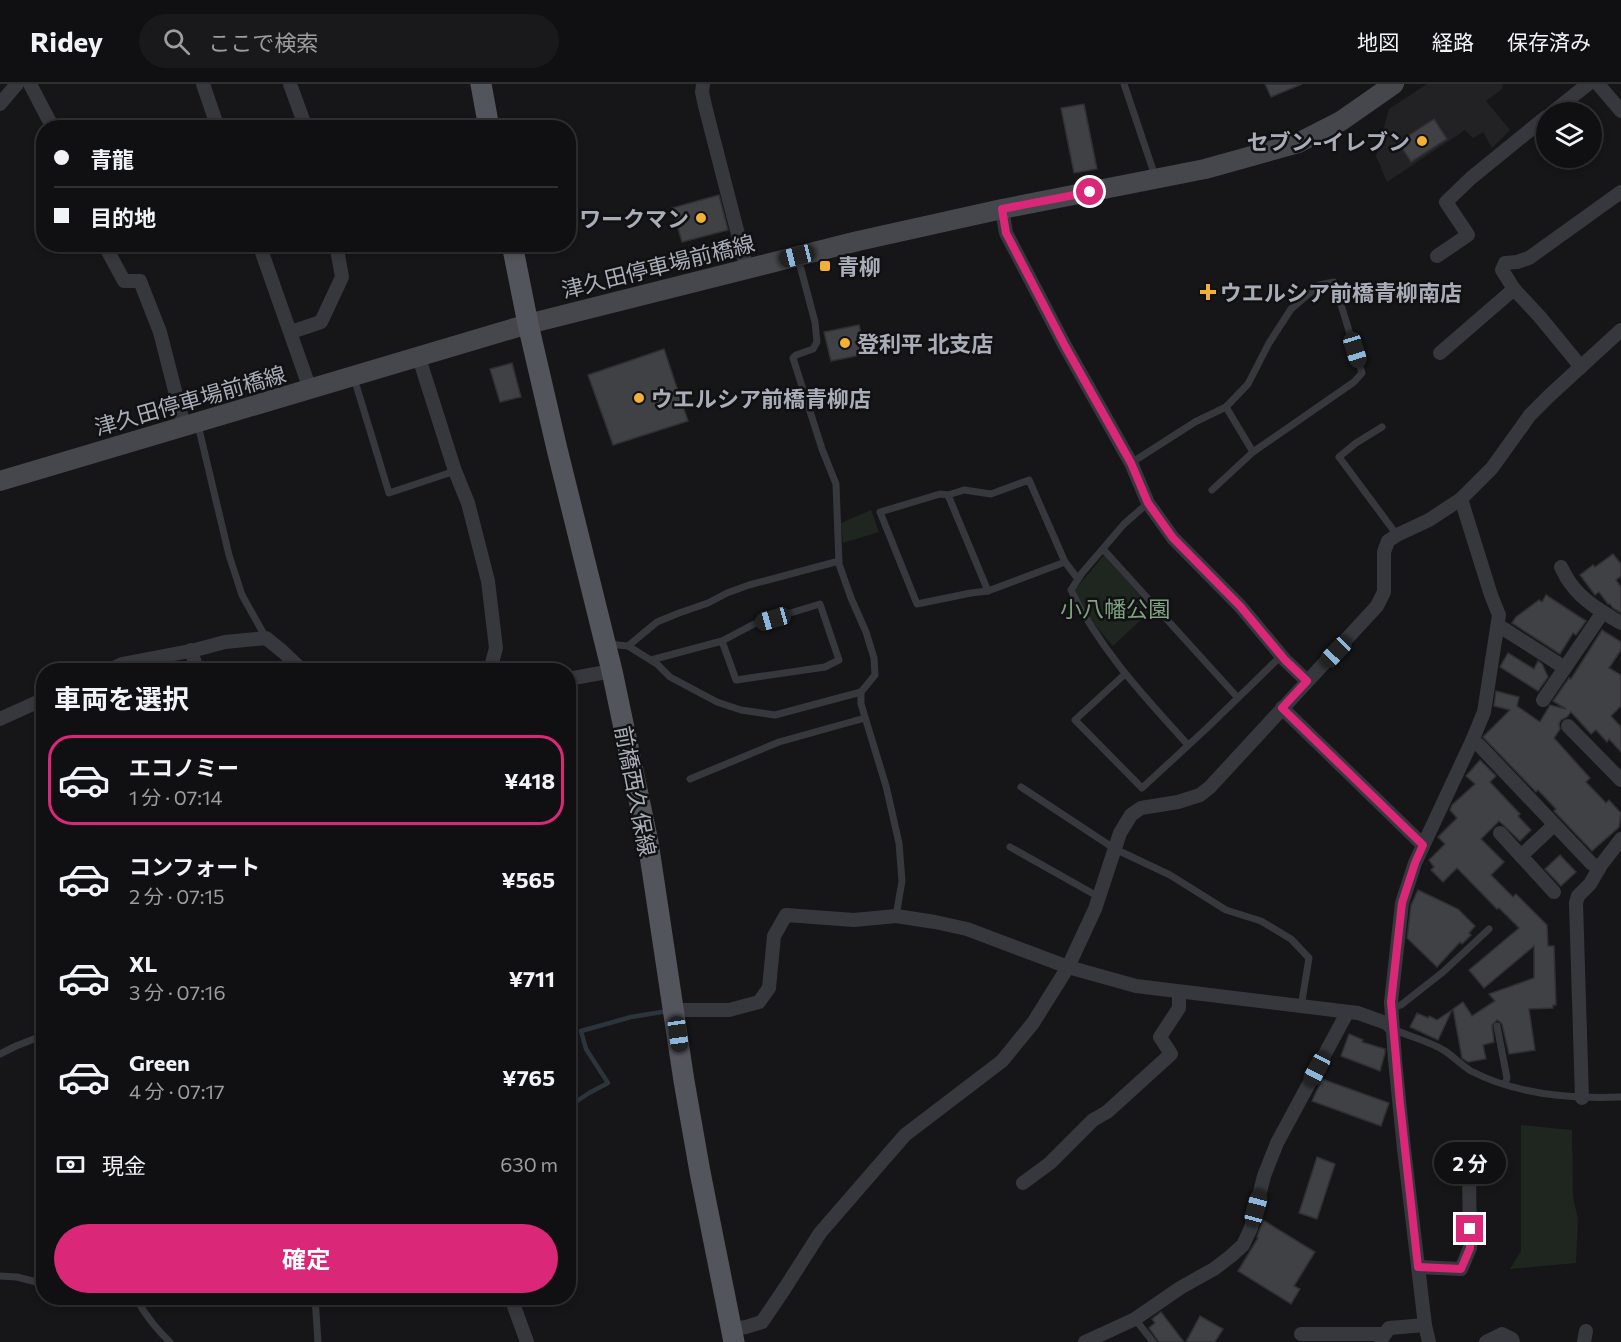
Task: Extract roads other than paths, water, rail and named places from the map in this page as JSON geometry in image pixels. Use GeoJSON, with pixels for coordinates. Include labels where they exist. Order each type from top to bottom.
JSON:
{"type":"FeatureCollection","features":[{"type":"Feature","properties":{"kind":"main road"},"geometry":{"type":"LineString","coordinates":[[481,84],[488,120]]}},
{"type":"Feature","properties":{"kind":"main road","name":"津久田停車場前橋線"},"geometry":{"type":"LineString","coordinates":[[0,481],[528,324],[858,241],[1002,209],[1205,169],[1298,143],[1341,121],[1394,84]]}},
{"type":"Feature","properties":{"kind":"main road","name":"前橋西久保線"},"geometry":{"type":"LineString","coordinates":[[514,252],[560,461],[612,670],[648,842],[684,1081],[733,1336]]}},
{"type":"Feature","properties":{"kind":"street"},"geometry":{"type":"LineString","coordinates":[[0,104],[17,84]]}},
{"type":"Feature","properties":{"kind":"street"},"geometry":{"type":"LineString","coordinates":[[30,84],[49,120]]}},
{"type":"Feature","properties":{"kind":"street"},"geometry":{"type":"LineString","coordinates":[[203,84],[215,120]]}},
{"type":"Feature","properties":{"kind":"street"},"geometry":{"type":"LineString","coordinates":[[290,84],[303,120]]}},
{"type":"Feature","properties":{"kind":"street"},"geometry":{"type":"LineString","coordinates":[[703,84],[705,106],[747,269]]}},
{"type":"Feature","properties":{"kind":"street"},"geometry":{"type":"LineString","coordinates":[[1565,102],[1588,84]]}},
{"type":"Feature","properties":{"kind":"street"},"geometry":{"type":"LineString","coordinates":[[1598,84],[1621,111]]}},
{"type":"Feature","properties":{"kind":"street"},"geometry":{"type":"LineString","coordinates":[[1437,256],[1468,235],[1446,202],[1471,178],[1536,125]]}},
{"type":"Feature","properties":{"kind":"street"},"geometry":{"type":"LineString","coordinates":[[1581,367],[1514,289],[1502,270],[1504,263],[1530,258],[1621,192]]}},
{"type":"Feature","properties":{"kind":"street"},"geometry":{"type":"LineString","coordinates":[[1002,209],[1006,233],[1065,346],[1131,463],[1148,503],[1173,538],[1240,606],[1282,656],[1307,681]]}},
{"type":"Feature","properties":{"kind":"street"},"geometry":{"type":"LineString","coordinates":[[108,252],[123,281],[140,281],[160,332],[191,425]]}},
{"type":"Feature","properties":{"kind":"street"},"geometry":{"type":"LineString","coordinates":[[262,252],[310,389]]}},
{"type":"Feature","properties":{"kind":"street"},"geometry":{"type":"LineString","coordinates":[[291,332],[321,322],[342,277],[337,252]]}},
{"type":"Feature","properties":{"kind":"street"},"geometry":{"type":"LineString","coordinates":[[1440,353],[1514,289]]}},
{"type":"Feature","properties":{"kind":"street"},"geometry":{"type":"LineString","coordinates":[[733,1336],[746,1327],[762,1322],[820,1233],[905,1135],[1002,1061],[1033,1023],[1068,967],[1095,909],[1120,833],[1131,814],[1141,808],[1178,802],[1200,795],[1210,787],[1377,606],[1384,592],[1384,552],[1388,541],[1429,520],[1461,499],[1492,468],[1530,416],[1621,330]]}},
{"type":"Feature","properties":{"kind":"street"},"geometry":{"type":"LineString","coordinates":[[418,357],[455,471],[468,503],[488,581],[496,648],[492,663]]}},
{"type":"Feature","properties":{"kind":"street"},"geometry":{"type":"LineString","coordinates":[[1429,1342],[1425,1325],[1403,1138],[1391,1002],[1402,903],[1415,863],[1484,712],[1499,615],[1461,499]]}},
{"type":"Feature","properties":{"kind":"street"},"geometry":{"type":"LineString","coordinates":[[1561,567],[1572,586],[1603,612],[1621,623]]}},
{"type":"Feature","properties":{"kind":"street"},"geometry":{"type":"LineString","coordinates":[[1543,700],[1603,612]]}},
{"type":"Feature","properties":{"kind":"street"},"geometry":{"type":"LineString","coordinates":[[1497,628],[1504,629],[1565,668]]}},
{"type":"Feature","properties":{"kind":"street"},"geometry":{"type":"LineString","coordinates":[[127,663],[225,642],[266,638],[294,663]]}},
{"type":"Feature","properties":{"kind":"street"},"geometry":{"type":"LineString","coordinates":[[191,650],[195,663]]}},
{"type":"Feature","properties":{"kind":"street"},"geometry":{"type":"LineString","coordinates":[[576,677],[612,670]]}},
{"type":"Feature","properties":{"kind":"street"},"geometry":{"type":"LineString","coordinates":[[0,719],[36,703]]}},
{"type":"Feature","properties":{"kind":"street"},"geometry":{"type":"LineString","coordinates":[[1282,708],[1423,845]]}},
{"type":"Feature","properties":{"kind":"street"},"geometry":{"type":"LineString","coordinates":[[1568,726],[1621,780]]}},
{"type":"Feature","properties":{"kind":"street"},"geometry":{"type":"LineString","coordinates":[[1472,741],[1479,745],[1599,869]]}},
{"type":"Feature","properties":{"kind":"street"},"geometry":{"type":"LineString","coordinates":[[1521,856],[1554,825]]}},
{"type":"Feature","properties":{"kind":"street"},"geometry":{"type":"LineString","coordinates":[[1500,833],[1554,892]]}},
{"type":"Feature","properties":{"kind":"street"},"geometry":{"type":"LineString","coordinates":[[1581,1098],[1576,903],[1578,896],[1590,884],[1621,839]]}},
{"type":"Feature","properties":{"kind":"street"},"geometry":{"type":"LineString","coordinates":[[674,1010],[729,1010],[759,1002],[769,988],[774,936],[786,915],[854,920],[896,916],[967,929],[1068,967],[1136,986],[1358,1013],[1386,1023],[1393,1029]]}},
{"type":"Feature","properties":{"kind":"street"},"geometry":{"type":"LineString","coordinates":[[1023,1183],[1050,1163],[1093,1120],[1107,1112],[1170,1054],[1160,1037],[1179,1008],[1179,992]]}},
{"type":"Feature","properties":{"kind":"street"},"geometry":{"type":"LineString","coordinates":[[1085,1342],[1136,1319],[1180,1288],[1214,1269],[1243,1245],[1251,1228],[1264,1176],[1277,1143],[1347,1013]]}},
{"type":"Feature","properties":{"kind":"street"},"geometry":{"type":"LineString","coordinates":[[1418,1267],[1461,1269],[1470,1248],[1469,1172],[1473,1167],[1486,1168]]}},
{"type":"Feature","properties":{"kind":"street"},"geometry":{"type":"LineString","coordinates":[[514,1305],[527,1342]]}},
{"type":"Feature","properties":{"kind":"street"},"geometry":{"type":"LineString","coordinates":[[1301,1334],[1382,1338],[1389,1328],[1425,1325]]}},
{"type":"Feature","properties":{"kind":"street"},"geometry":{"type":"LineString","coordinates":[[1486,1342],[1502,1334],[1512,1339],[1513,1342]]}},
{"type":"Feature","properties":{"kind":"lane"},"geometry":{"type":"LineString","coordinates":[[1124,84],[1156,179]]}},
{"type":"Feature","properties":{"kind":"lane"},"geometry":{"type":"LineString","coordinates":[[606,644],[628,646],[651,660],[670,677],[717,702],[741,710],[764,714],[775,715],[861,692],[875,675],[874,658],[866,632],[851,598],[839,561],[836,484],[822,449],[793,358],[813,349],[817,342],[815,322],[797,256]]}},
{"type":"Feature","properties":{"kind":"lane"},"geometry":{"type":"LineString","coordinates":[[1131,463],[1195,422],[1226,407],[1248,384],[1269,343],[1291,309],[1319,285],[1334,282],[1362,373],[1354,382],[1253,452],[1212,490]]}},
{"type":"Feature","properties":{"kind":"lane"},"geometry":{"type":"LineString","coordinates":[[354,376],[389,493],[455,471]]}},
{"type":"Feature","properties":{"kind":"lane"},"geometry":{"type":"LineString","coordinates":[[1226,407],[1253,452]]}},
{"type":"Feature","properties":{"kind":"lane"},"geometry":{"type":"LineString","coordinates":[[191,425],[242,595],[266,638]]}},
{"type":"Feature","properties":{"kind":"lane"},"geometry":{"type":"LineString","coordinates":[[1382,427],[1339,457],[1397,535]]}},
{"type":"Feature","properties":{"kind":"lane"},"geometry":{"type":"LineString","coordinates":[[1065,562],[988,591],[917,604],[880,512],[940,494],[948,495],[964,490],[991,495],[1029,480],[1065,562],[1078,579]]}},
{"type":"Feature","properties":{"kind":"lane"},"geometry":{"type":"LineString","coordinates":[[948,495],[988,591]]}},
{"type":"Feature","properties":{"kind":"lane"},"geometry":{"type":"LineString","coordinates":[[1148,503],[1124,524],[1071,590],[1090,626],[1125,674],[1188,745]]}},
{"type":"Feature","properties":{"kind":"lane"},"geometry":{"type":"LineString","coordinates":[[1102,549],[1238,698]]}},
{"type":"Feature","properties":{"kind":"lane"},"geometry":{"type":"LineString","coordinates":[[628,646],[657,622],[679,612],[708,603],[749,585],[839,561]]}},
{"type":"Feature","properties":{"kind":"lane"},"geometry":{"type":"LineString","coordinates":[[651,660],[722,641],[754,624],[820,604],[839,660],[825,668],[736,680],[722,641]]}},
{"type":"Feature","properties":{"kind":"lane"},"geometry":{"type":"LineString","coordinates":[[1125,674],[1075,720],[1142,788],[1282,656]]}},
{"type":"Feature","properties":{"kind":"lane"},"geometry":{"type":"LineString","coordinates":[[861,692],[861,704],[886,786],[899,843],[902,881],[896,916]]}},
{"type":"Feature","properties":{"kind":"lane"},"geometry":{"type":"LineString","coordinates":[[690,779],[779,742],[865,718]]}},
{"type":"Feature","properties":{"kind":"lane"},"geometry":{"type":"LineString","coordinates":[[1021,787],[1115,849],[1170,875],[1226,910],[1261,921],[1291,939],[1309,958],[1301,1007]]}},
{"type":"Feature","properties":{"kind":"lane"},"geometry":{"type":"LineString","coordinates":[[1010,847],[1099,897]]}},
{"type":"Feature","properties":{"kind":"lane"},"geometry":{"type":"LineString","coordinates":[[1392,1008],[1401,1005],[1443,972],[1489,928]]}},
{"type":"Feature","properties":{"kind":"lane"},"geometry":{"type":"LineString","coordinates":[[1497,1026],[1507,1078],[1505,1084]]}},
{"type":"Feature","properties":{"kind":"lane"},"geometry":{"type":"LineString","coordinates":[[1393,1029],[1444,1051],[1472,1071],[1505,1084],[1522,1089],[1581,1098],[1621,1097]]}},
{"type":"Feature","properties":{"kind":"lane"},"geometry":{"type":"LineString","coordinates":[[0,1054],[36,1038]]}},
{"type":"Feature","properties":{"kind":"lane"},"geometry":{"type":"LineString","coordinates":[[0,1276],[36,1282]]}},
{"type":"Feature","properties":{"kind":"lane"},"geometry":{"type":"LineString","coordinates":[[140,1305],[160,1333],[170,1342]]}},
{"type":"Feature","properties":{"kind":"lane"},"geometry":{"type":"LineString","coordinates":[[315,1305],[318,1342]]}},
{"type":"Feature","properties":{"kind":"lane"},"geometry":{"type":"LineString","coordinates":[[1136,1319],[1153,1342]]}},
{"type":"Feature","properties":{"kind":"waterway"},"geometry":{"type":"LineString","coordinates":[[576,1102],[608,1083],[586,1049],[581,1031],[631,1017],[668,1011]]}},
{"type":"Feature","properties":{"kind":"place","name":"セブン-イレブン"},"geometry":{"type":"Point","coordinates":[1422,141]}},
{"type":"Feature","properties":{"kind":"place","name":"ワークマン"},"geometry":{"type":"Point","coordinates":[701,218]}},
{"type":"Feature","properties":{"kind":"place","name":"青柳"},"geometry":{"type":"Point","coordinates":[825,266]}},
{"type":"Feature","properties":{"kind":"place","name":"ウエルシア前橋青柳南店"},"geometry":{"type":"Point","coordinates":[1208,292]}},
{"type":"Feature","properties":{"kind":"place","name":"登利平 北支店"},"geometry":{"type":"Point","coordinates":[845,343]}},
{"type":"Feature","properties":{"kind":"place","name":"ウエルシア前橋青柳店"},"geometry":{"type":"Point","coordinates":[639,398]}},
{"type":"Feature","properties":{"kind":"park label","name":"小八幡公園"},"geometry":{"type":"Point","coordinates":[1115,608]}}]}
